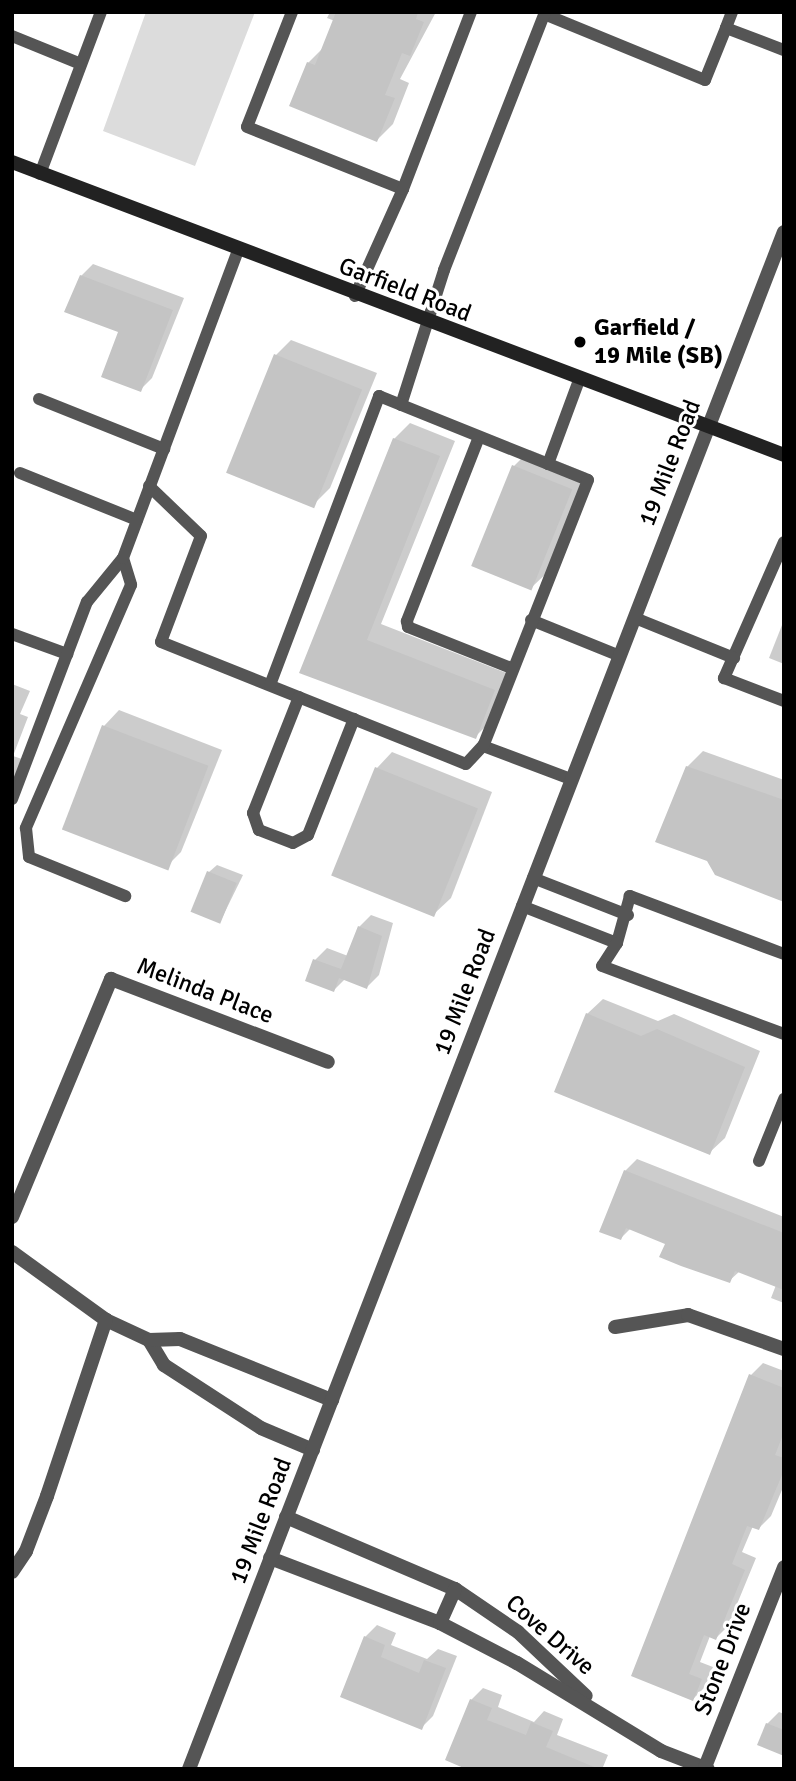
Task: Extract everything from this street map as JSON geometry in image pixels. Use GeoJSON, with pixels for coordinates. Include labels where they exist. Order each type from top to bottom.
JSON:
{"type":"FeatureCollection","features":[{"type":"Feature","properties":{"kind":"main road","name":"Garfield Road"},"geometry":{"type":"LineString","coordinates":[[12,162],[355,296],[784,455]]}},
{"type":"Feature","properties":{"kind":"street","name":"19 Mile Road"},"geometry":{"type":"LineString","coordinates":[[189,1769],[784,232]]}},
{"type":"Feature","properties":{"kind":"street","name":"Melinda Place"},"geometry":{"type":"LineString","coordinates":[[12,1217],[111,979],[328,1062]]}},
{"type":"Feature","properties":{"kind":"street"},"geometry":{"type":"LineString","coordinates":[[12,1252],[106,1320],[149,1340],[180,1339],[332,1401]]}},
{"type":"Feature","properties":{"kind":"street"},"geometry":{"type":"LineString","coordinates":[[615,1327],[688,1315],[784,1349]]}},
{"type":"Feature","properties":{"kind":"street"},"geometry":{"type":"LineString","coordinates":[[12,1572],[26,1551],[47,1496],[106,1320]]}},
{"type":"Feature","properties":{"kind":"street"},"geometry":{"type":"LineString","coordinates":[[149,1340],[164,1365],[261,1428],[313,1450]]}},
{"type":"Feature","properties":{"kind":"street","name":"Cove Drive"},"geometry":{"type":"LineString","coordinates":[[286,1517],[455,1589],[518,1632],[613,1719]]}},
{"type":"Feature","properties":{"kind":"street","name":"Cove Drive"},"geometry":{"type":"LineString","coordinates":[[270,1558],[440,1623],[613,1719],[661,1751],[707,1768]]}},
{"type":"Feature","properties":{"kind":"street","name":"Stone Drive"},"geometry":{"type":"LineString","coordinates":[[707,1768],[784,1567]]}},
{"type":"Feature","properties":{"kind":"street"},"geometry":{"type":"LineString","coordinates":[[440,1623],[455,1589]]}},
{"type":"Feature","properties":{"kind":"lane"},"geometry":{"type":"LineString","coordinates":[[40,174],[101,12]]}},
{"type":"Feature","properties":{"kind":"lane"},"geometry":{"type":"LineString","coordinates":[[292,12],[247,127],[403,189]]}},
{"type":"Feature","properties":{"kind":"lane"},"geometry":{"type":"LineString","coordinates":[[355,296],[403,189],[471,12]]}},
{"type":"Feature","properties":{"kind":"lane"},"geometry":{"type":"LineString","coordinates":[[401,405],[444,270],[545,13],[705,79],[732,12]]}},
{"type":"Feature","properties":{"kind":"lane"},"geometry":{"type":"LineString","coordinates":[[726,28],[784,50]]}},
{"type":"Feature","properties":{"kind":"lane"},"geometry":{"type":"LineString","coordinates":[[12,36],[81,64]]}},
{"type":"Feature","properties":{"kind":"lane"},"geometry":{"type":"LineString","coordinates":[[12,799],[87,602],[123,558],[238,251]]}},
{"type":"Feature","properties":{"kind":"lane"},"geometry":{"type":"LineString","coordinates":[[548,464],[579,380]]}},
{"type":"Feature","properties":{"kind":"lane"},"geometry":{"type":"LineString","coordinates":[[149,486],[201,536],[161,642],[466,764],[483,746],[511,668],[588,480],[380,396],[270,685]]}},
{"type":"Feature","properties":{"kind":"lane"},"geometry":{"type":"LineString","coordinates":[[39,399],[163,449]]}},
{"type":"Feature","properties":{"kind":"lane"},"geometry":{"type":"LineString","coordinates":[[480,437],[407,621],[408,627],[511,668]]}},
{"type":"Feature","properties":{"kind":"lane"},"geometry":{"type":"LineString","coordinates":[[20,473],[137,520]]}},
{"type":"Feature","properties":{"kind":"lane"},"geometry":{"type":"LineString","coordinates":[[783,539],[724,678],[784,701]]}},
{"type":"Feature","properties":{"kind":"lane"},"geometry":{"type":"LineString","coordinates":[[123,558],[131,585],[127,598],[26,828],[29,857],[125,896]]}},
{"type":"Feature","properties":{"kind":"lane"},"geometry":{"type":"LineString","coordinates":[[635,618],[734,657]]}},
{"type":"Feature","properties":{"kind":"lane"},"geometry":{"type":"LineString","coordinates":[[531,620],[620,656]]}},
{"type":"Feature","properties":{"kind":"lane"},"geometry":{"type":"LineString","coordinates":[[12,634],[67,654]]}},
{"type":"Feature","properties":{"kind":"lane"},"geometry":{"type":"LineString","coordinates":[[299,697],[253,813],[259,830],[293,843],[308,835],[354,719]]}},
{"type":"Feature","properties":{"kind":"lane"},"geometry":{"type":"LineString","coordinates":[[483,746],[572,779]]}},
{"type":"Feature","properties":{"kind":"lane"},"geometry":{"type":"LineString","coordinates":[[533,878],[628,915]]}},
{"type":"Feature","properties":{"kind":"lane"},"geometry":{"type":"LineString","coordinates":[[784,954],[630,896],[628,915],[617,943],[602,965],[784,1034]]}},
{"type":"Feature","properties":{"kind":"lane"},"geometry":{"type":"LineString","coordinates":[[522,906],[617,943]]}},
{"type":"Feature","properties":{"kind":"lane"},"geometry":{"type":"LineString","coordinates":[[759,1161],[784,1100]]}},
{"type":"Feature","properties":{"kind":"shaded area"},"geometry":{"type":"Polygon","coordinates":[[[146,12],[255,12],[195,166],[103,131],[146,12]]]}},
{"type":"Feature","properties":{"kind":"building"},"geometry":{"type":"Polygon","coordinates":[[[336,12],[418,12],[416,19],[424,22],[410,56],[402,53],[385,95],[395,98],[377,142],[289,106],[307,62],[315,65],[336,12]]]}},
{"type":"Feature","properties":{"kind":"building"},"geometry":{"type":"Polygon","coordinates":[[[80,275],[173,310],[141,392],[101,377],[118,332],[64,312],[80,275]]]}},
{"type":"Feature","properties":{"kind":"building"},"geometry":{"type":"Polygon","coordinates":[[[274,354],[362,390],[314,508],[226,473],[274,354]]]}},
{"type":"Feature","properties":{"kind":"building"},"geometry":{"type":"Polygon","coordinates":[[[393,438],[440,456],[367,640],[495,690],[476,739],[299,673],[393,438]]]}},
{"type":"Feature","properties":{"kind":"building"},"geometry":{"type":"Polygon","coordinates":[[[512,465],[572,489],[531,590],[471,566],[512,465]]]}},
{"type":"Feature","properties":{"kind":"building"},"geometry":{"type":"Polygon","coordinates":[[[102,725],[208,766],[168,870],[62,830],[102,725]]]}},
{"type":"Feature","properties":{"kind":"building"},"geometry":{"type":"Polygon","coordinates":[[[686,766],[784,800],[784,902],[715,875],[707,861],[655,842],[686,766]]]}},
{"type":"Feature","properties":{"kind":"building"},"geometry":{"type":"Polygon","coordinates":[[[375,767],[478,809],[434,917],[331,875],[375,767]]]}},
{"type":"Feature","properties":{"kind":"building"},"geometry":{"type":"Polygon","coordinates":[[[207,871],[237,883],[220,924],[191,912],[207,871]]]}},
{"type":"Feature","properties":{"kind":"building"},"geometry":{"type":"Polygon","coordinates":[[[358,926],[382,936],[367,989],[339,978],[334,992],[305,981],[313,959],[341,969],[358,926]]]}},
{"type":"Feature","properties":{"kind":"building"},"geometry":{"type":"Polygon","coordinates":[[[586,1013],[641,1036],[657,1029],[745,1067],[710,1155],[554,1092],[586,1013]]]}},
{"type":"Feature","properties":{"kind":"building"},"geometry":{"type":"Polygon","coordinates":[[[624,1170],[784,1233],[784,1290],[735,1271],[730,1283],[681,1266],[659,1257],[665,1244],[626,1228],[621,1240],[599,1232],[624,1170]]]}},
{"type":"Feature","properties":{"kind":"building"},"geometry":{"type":"Polygon","coordinates":[[[749,1374],[784,1388],[784,1432],[775,1455],[784,1458],[784,1470],[759,1530],[747,1526],[732,1564],[745,1570],[716,1640],[704,1635],[689,1674],[702,1679],[693,1701],[631,1676],[749,1374]]]}},
{"type":"Feature","properties":{"kind":"building"},"geometry":{"type":"Polygon","coordinates":[[[364,1636],[385,1645],[381,1657],[419,1673],[424,1660],[446,1668],[422,1730],[340,1697],[364,1636]]]}},
{"type":"Feature","properties":{"kind":"building"},"geometry":{"type":"Polygon","coordinates":[[[470,1699],[492,1708],[487,1720],[526,1735],[531,1722],[553,1731],[546,1747],[599,1769],[466,1769],[445,1760],[470,1699]]]}},
{"type":"Feature","properties":{"kind":"building"},"geometry":{"type":"Polygon","coordinates":[[[766,1723],[784,1730],[784,1756],[757,1745],[766,1723]]]}},
{"type":"Feature","properties":{"kind":"place","name":"Garfield / 19 Mile (SB)"},"geometry":{"type":"Point","coordinates":[580,342]}}]}
